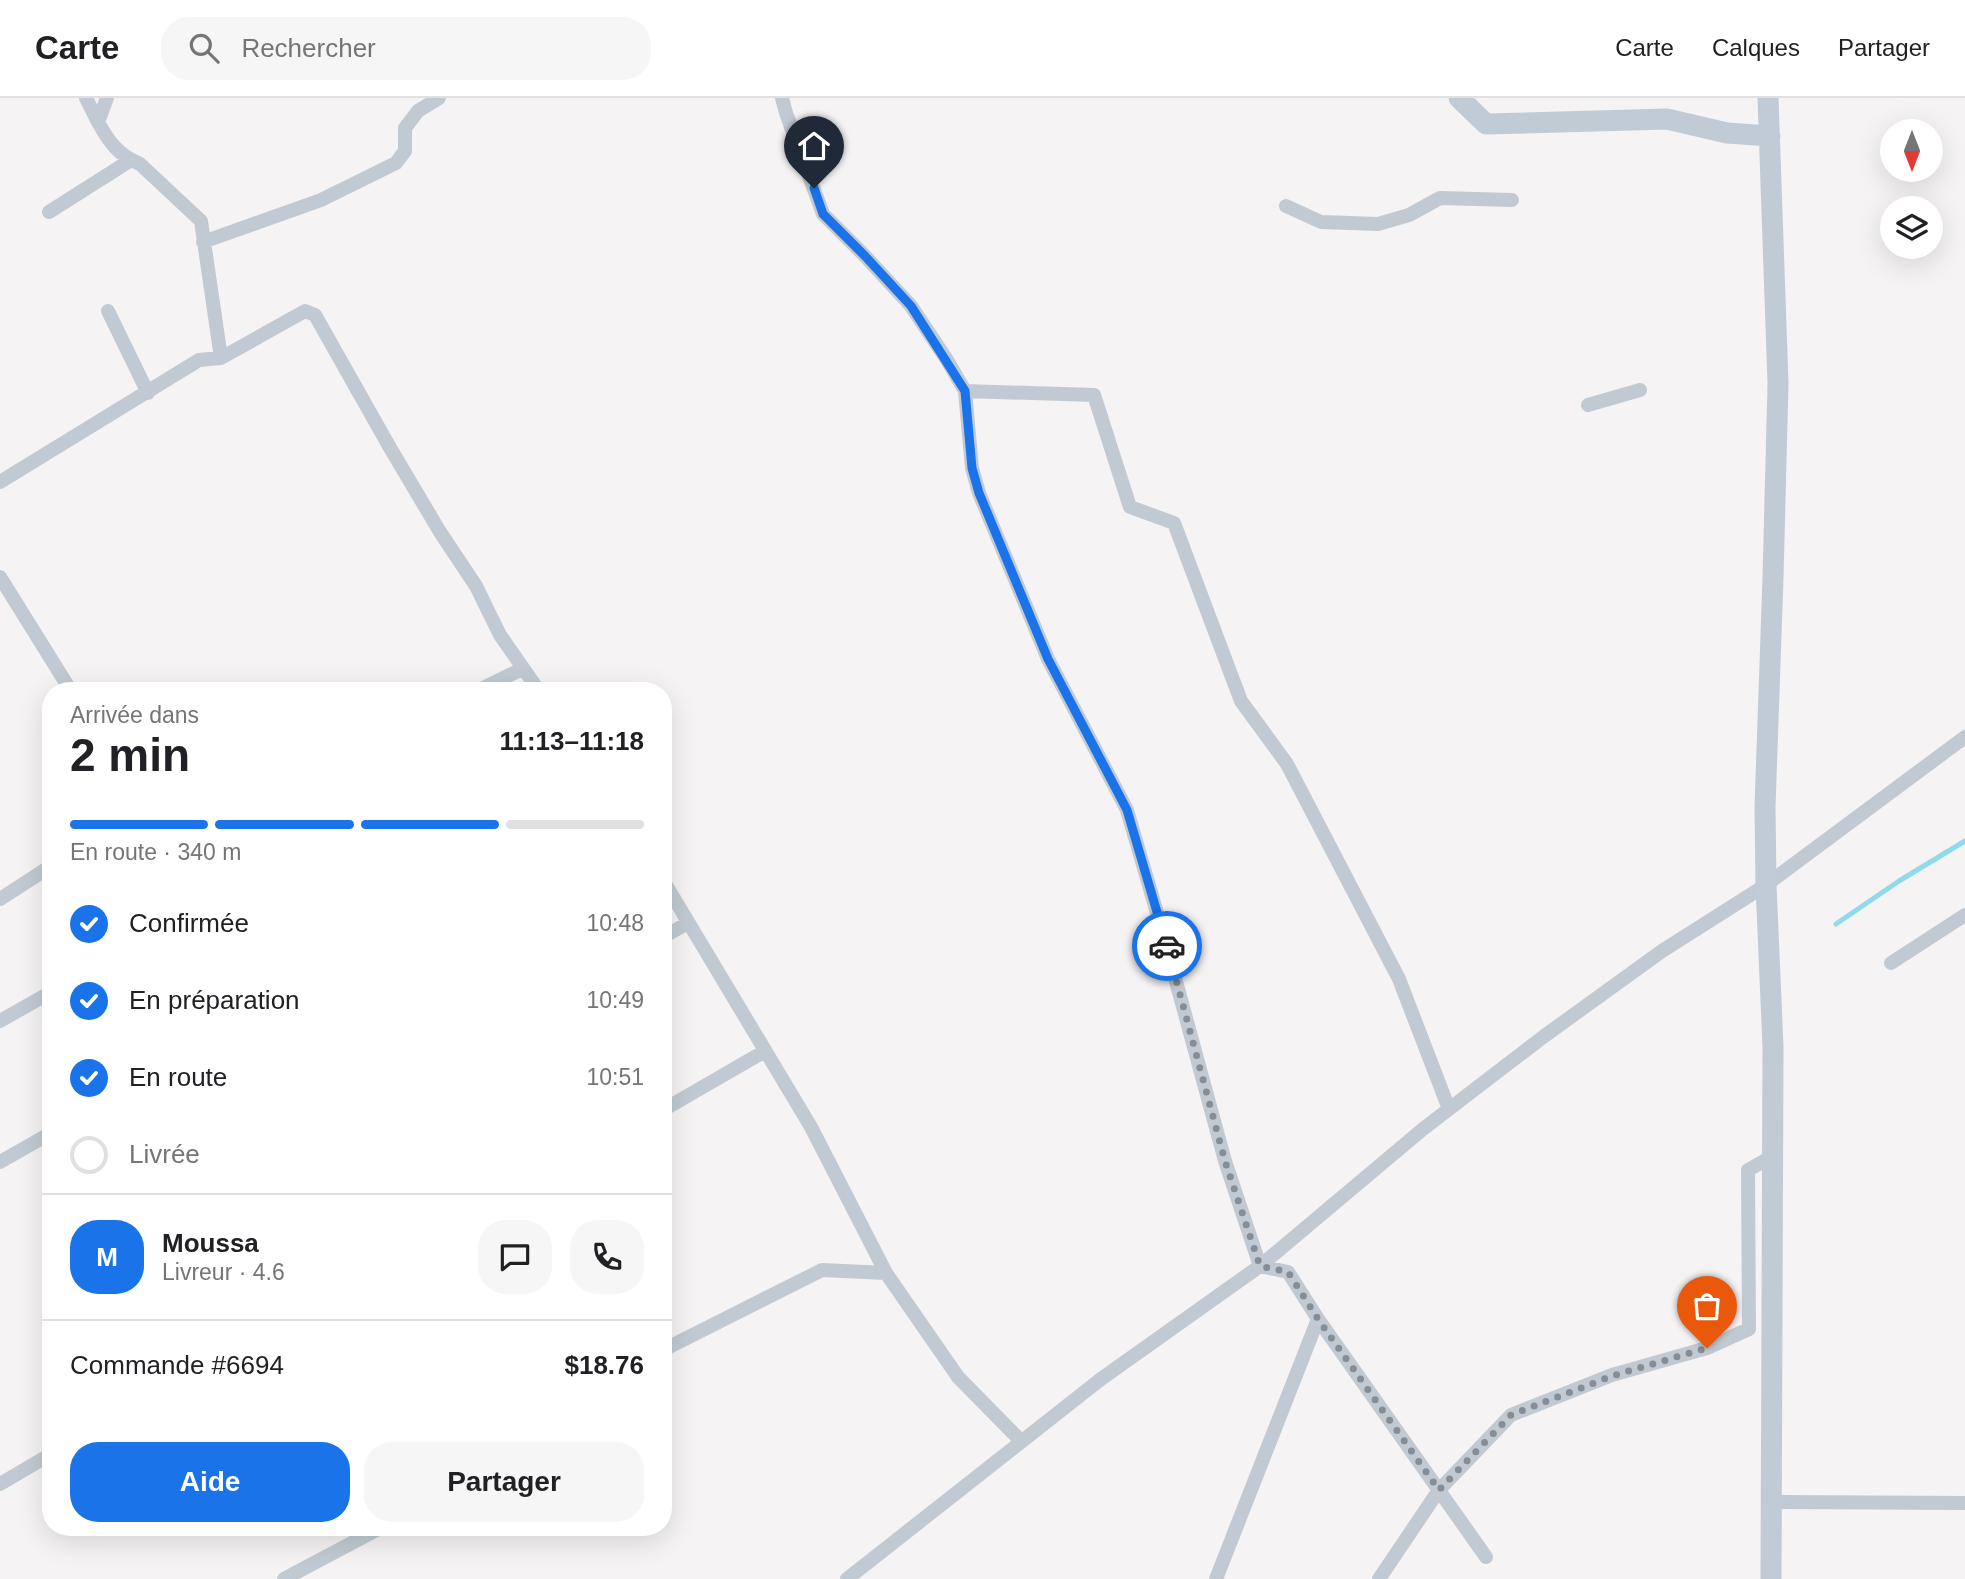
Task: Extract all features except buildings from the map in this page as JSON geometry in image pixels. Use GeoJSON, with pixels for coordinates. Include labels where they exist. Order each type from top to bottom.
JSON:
{"type":"FeatureCollection","features":[{"type":"Feature","properties":{"kind":"street"},"geometry":{"type":"LineString","coordinates":[[86,98],[110,143],[131,160],[141,164],[201,221],[221,358]]}},
{"type":"Feature","properties":{"kind":"street"},"geometry":{"type":"LineString","coordinates":[[98,122],[107,98]]}},
{"type":"Feature","properties":{"kind":"street"},"geometry":{"type":"LineString","coordinates":[[203,242],[321,200],[396,163],[405,151],[405,128],[418,111],[439,98]]}},
{"type":"Feature","properties":{"kind":"street"},"geometry":{"type":"LineString","coordinates":[[782,98],[823,214],[911,306],[965,391],[972,468],[979,493],[1048,659],[1127,810],[1163,930],[1225,1161],[1260,1266]]}},
{"type":"Feature","properties":{"kind":"street"},"geometry":{"type":"LineString","coordinates":[[1459,98],[1486,124],[1667,119],[1727,133],[1770,136]]}},
{"type":"Feature","properties":{"kind":"street"},"geometry":{"type":"LineString","coordinates":[[1768,98],[1778,395],[1765,807],[1773,1047],[1771,1579]]}},
{"type":"Feature","properties":{"kind":"street"},"geometry":{"type":"LineString","coordinates":[[50,212],[131,160]]}},
{"type":"Feature","properties":{"kind":"street"},"geometry":{"type":"LineString","coordinates":[[1286,206],[1321,222],[1378,224],[1409,215],[1440,198],[1512,200]]}},
{"type":"Feature","properties":{"kind":"street"},"geometry":{"type":"LineString","coordinates":[[108,311],[148,393]]}},
{"type":"Feature","properties":{"kind":"street"},"geometry":{"type":"LineString","coordinates":[[0,482],[199,360],[221,358],[305,311],[315,315],[389,446],[476,586],[500,635],[531,682]]}},
{"type":"Feature","properties":{"kind":"street"},"geometry":{"type":"LineString","coordinates":[[1588,405],[1640,390]]}},
{"type":"Feature","properties":{"kind":"street"},"geometry":{"type":"LineString","coordinates":[[965,391],[1094,395],[1130,507],[1174,523],[1241,701],[1287,764],[1399,979],[1449,1109]]}},
{"type":"Feature","properties":{"kind":"street"},"geometry":{"type":"LineString","coordinates":[[0,577],[65,682]]}},
{"type":"Feature","properties":{"kind":"street"},"geometry":{"type":"LineString","coordinates":[[495,682],[522,669]]}},
{"type":"Feature","properties":{"kind":"street"},"geometry":{"type":"LineString","coordinates":[[847,1579],[1101,1379],[1260,1266],[1449,1109],[1544,1037],[1662,951],[1766,885],[1965,737]]}},
{"type":"Feature","properties":{"kind":"street"},"geometry":{"type":"LineString","coordinates":[[0,899],[42,872]]}},
{"type":"Feature","properties":{"kind":"street"},"geometry":{"type":"LineString","coordinates":[[672,895],[811,1126],[886,1273],[958,1377],[1021,1441]]}},
{"type":"Feature","properties":{"kind":"street"},"geometry":{"type":"LineString","coordinates":[[1891,962],[1965,915]]}},
{"type":"Feature","properties":{"kind":"street"},"geometry":{"type":"LineString","coordinates":[[672,932],[688,923]]}},
{"type":"Feature","properties":{"kind":"street"},"geometry":{"type":"LineString","coordinates":[[0,1021],[42,997]]}},
{"type":"Feature","properties":{"kind":"street"},"geometry":{"type":"LineString","coordinates":[[672,1105],[765,1051]]}},
{"type":"Feature","properties":{"kind":"street"},"geometry":{"type":"LineString","coordinates":[[0,1162],[42,1138]]}},
{"type":"Feature","properties":{"kind":"street"},"geometry":{"type":"LineString","coordinates":[[1379,1579],[1439,1490],[1511,1415],[1612,1376],[1707,1348],[1749,1329],[1748,1170],[1773,1156]]}},
{"type":"Feature","properties":{"kind":"street"},"geometry":{"type":"LineString","coordinates":[[1260,1266],[1288,1272],[1318,1319],[1486,1557]]}},
{"type":"Feature","properties":{"kind":"street"},"geometry":{"type":"LineString","coordinates":[[672,1345],[822,1270],[886,1273]]}},
{"type":"Feature","properties":{"kind":"street"},"geometry":{"type":"LineString","coordinates":[[1216,1579],[1318,1319]]}},
{"type":"Feature","properties":{"kind":"street"},"geometry":{"type":"LineString","coordinates":[[0,1484],[42,1459]]}},
{"type":"Feature","properties":{"kind":"street"},"geometry":{"type":"LineString","coordinates":[[1772,1502],[1965,1503]]}},
{"type":"Feature","properties":{"kind":"street"},"geometry":{"type":"LineString","coordinates":[[284,1579],[365,1536]]}},
{"type":"Feature","properties":{"kind":"waterway"},"geometry":{"type":"LineString","coordinates":[[1836,924],[1965,841]]}},
{"type":"Feature","properties":{"kind":"way so far"},"geometry":{"type":"LineString","coordinates":[[1167,946],[1225,1161],[1260,1266],[1288,1272],[1318,1319],[1439,1490],[1511,1415],[1612,1376],[1707,1348]]}},
{"type":"Feature","properties":{"kind":"route"},"geometry":{"type":"LineString","coordinates":[[814,188],[823,214],[911,306],[965,391],[972,468],[979,493],[1048,659],[1127,810],[1167,946]]}}]}
